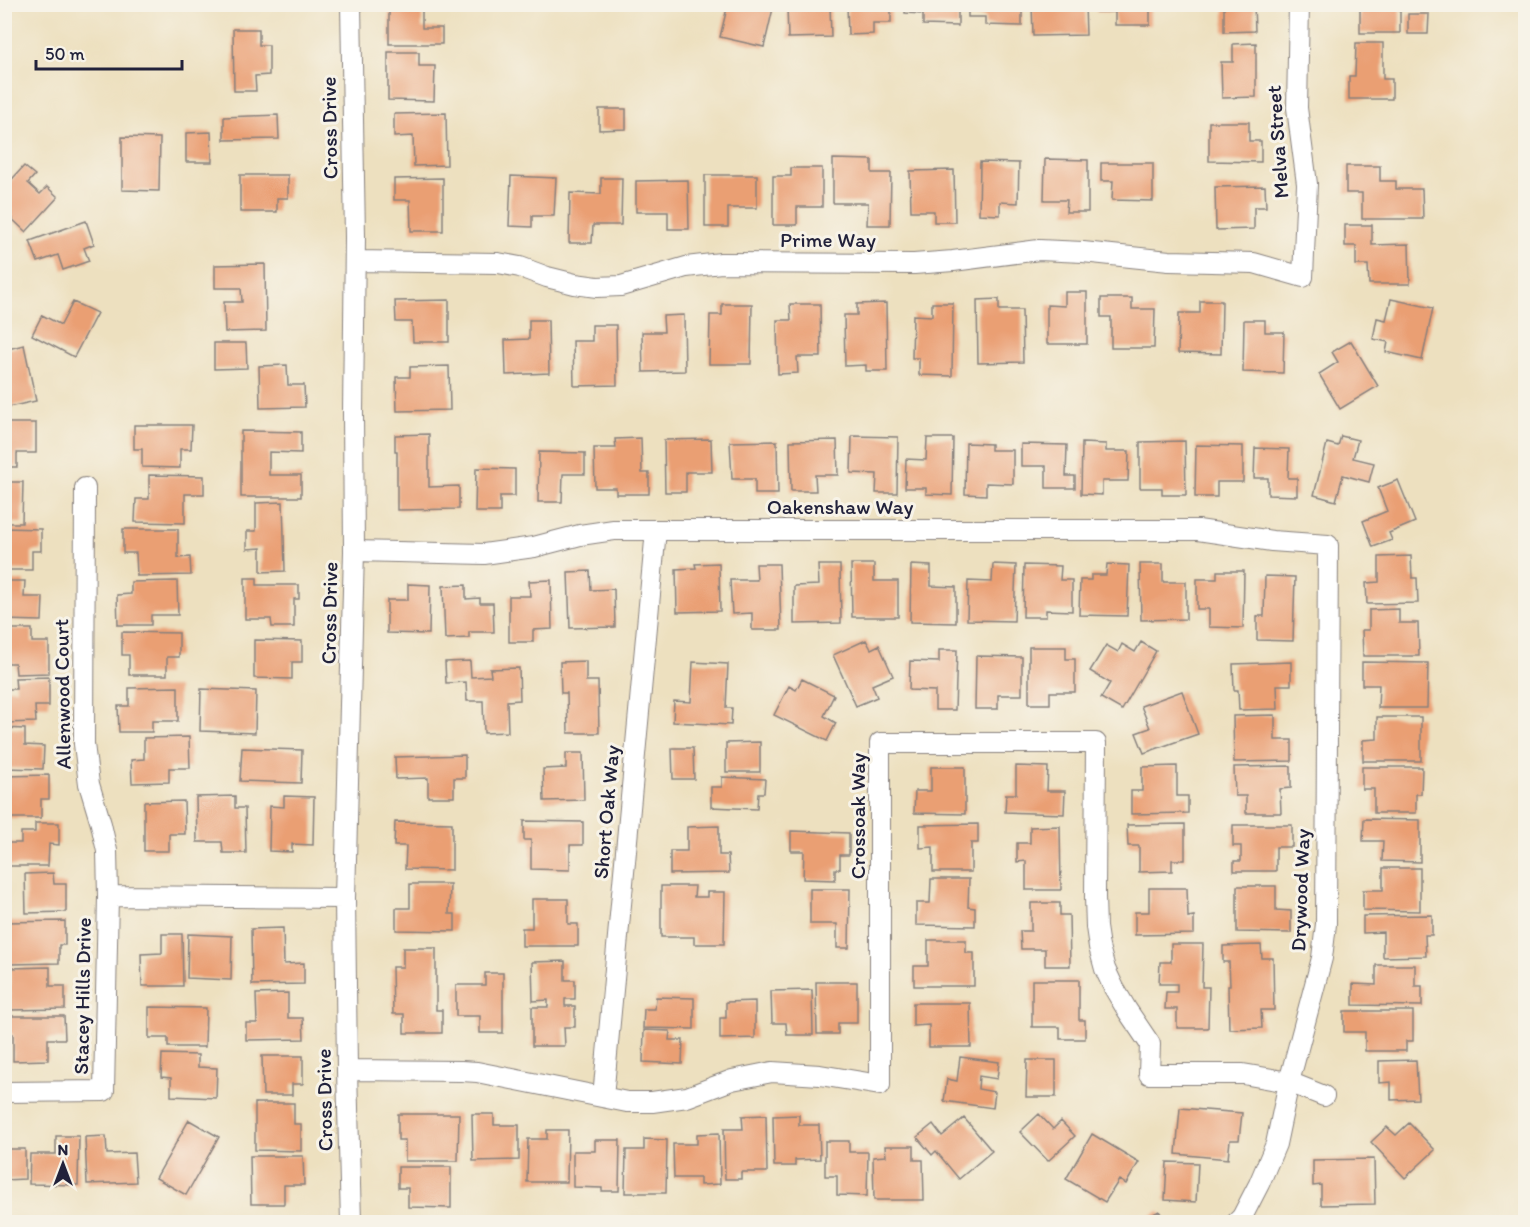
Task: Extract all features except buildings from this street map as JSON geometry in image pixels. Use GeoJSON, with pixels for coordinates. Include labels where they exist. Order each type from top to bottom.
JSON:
{"type":"FeatureCollection","features":[{"type":"Feature","properties":{"kind":"street","name":"Cross Drive"},"geometry":{"type":"LineString","coordinates":[[351,4],[355,261],[354,551],[345,898],[351,1222]]}},
{"type":"Feature","properties":{"kind":"street","name":"Melva Street"},"geometry":{"type":"LineString","coordinates":[[1299,4],[1297,108],[1307,184],[1303,277]]}},
{"type":"Feature","properties":{"kind":"street","name":"Prime Way"},"geometry":{"type":"LineString","coordinates":[[355,261],[498,263],[520,267],[575,284],[597,287],[621,286],[686,267],[721,263],[914,264],[1039,250],[1169,261],[1254,263],[1303,277]]}},
{"type":"Feature","properties":{"kind":"street","name":"Allenwood Court"},"geometry":{"type":"LineString","coordinates":[[85,488],[84,744],[89,784],[106,851],[108,896]]}},
{"type":"Feature","properties":{"kind":"street","name":"Oakenshaw Way"},"geometry":{"type":"LineString","coordinates":[[354,551],[484,554],[534,547],[580,535],[614,530],[1198,530],[1272,541],[1328,544]]}},
{"type":"Feature","properties":{"kind":"street","name":"Short Oak Way"},"geometry":{"type":"LineString","coordinates":[[603,1097],[656,530]]}},
{"type":"Feature","properties":{"kind":"street","name":"Drywood Way"},"geometry":{"type":"LineString","coordinates":[[1237,1222],[1242,1217],[1259,1184],[1276,1144],[1289,1082],[1322,958],[1326,924],[1328,544]]}},
{"type":"Feature","properties":{"kind":"street","name":"Crossoak Way"},"geometry":{"type":"LineString","coordinates":[[347,1070],[477,1072],[627,1102],[652,1102],[687,1097],[732,1080],[772,1072],[820,1075],[880,1085],[880,743],[1096,743],[1095,897],[1098,947],[1114,988],[1150,1044],[1149,1074],[1243,1074],[1289,1082],[1324,1095]]}},
{"type":"Feature","properties":{"kind":"street","name":"Stacey Hills Drive"},"geometry":{"type":"LineString","coordinates":[[4,1092],[104,1091],[108,896],[345,898]]}}]}
